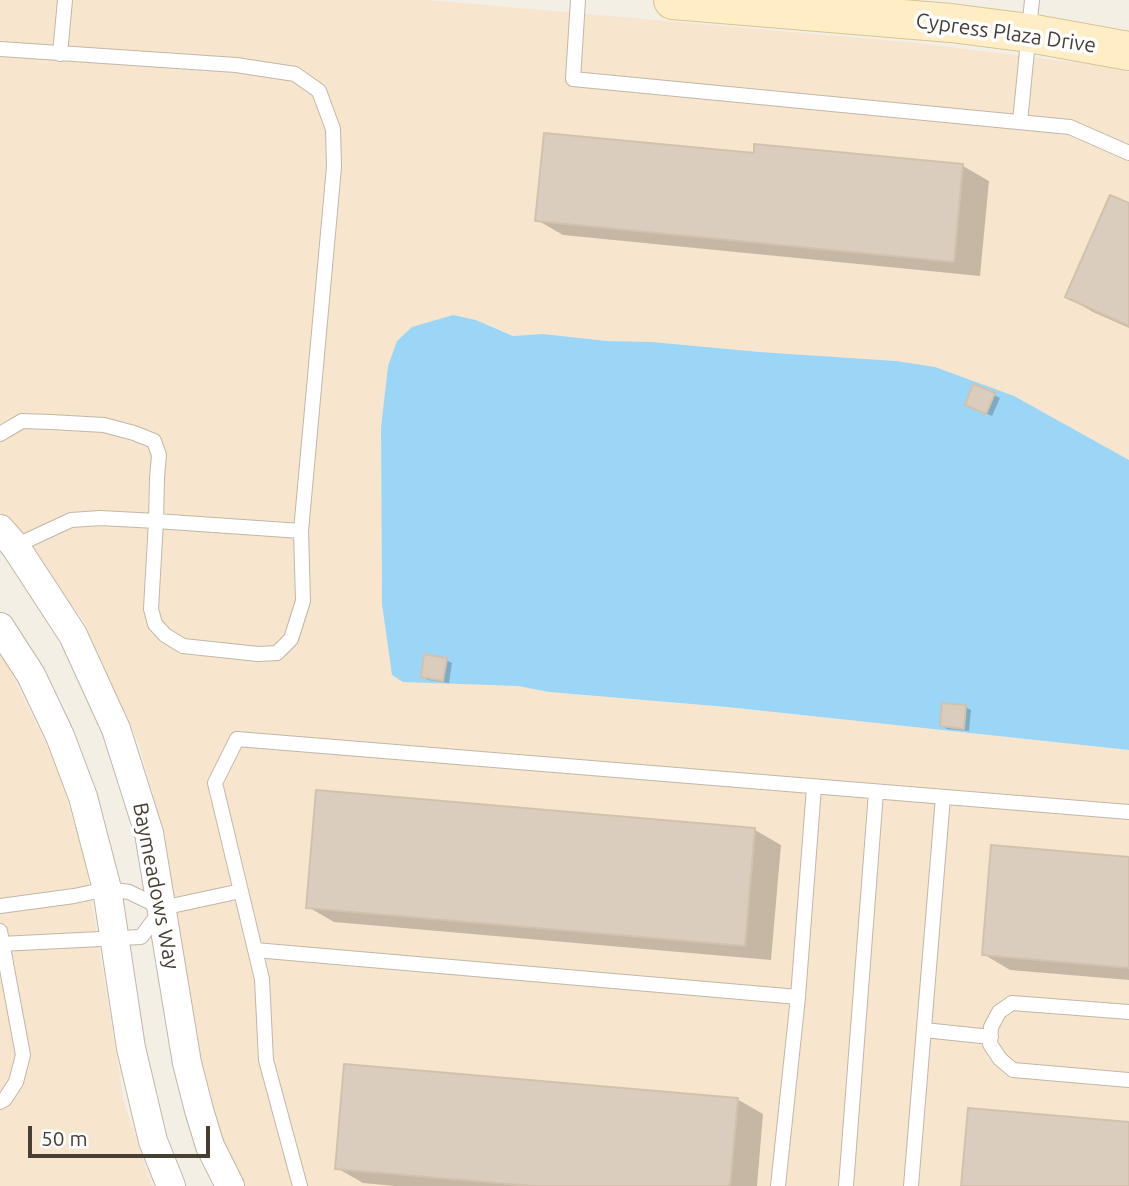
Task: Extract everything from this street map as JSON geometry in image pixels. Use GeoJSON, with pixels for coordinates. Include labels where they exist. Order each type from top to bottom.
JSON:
{"type":"FeatureCollection","features":[{"type":"Feature","properties":{"kind":"street","name":"Cypress Plaza Drive"},"geometry":{"type":"LineString","coordinates":[[673,0],[951,23],[1031,16],[1129,51]]}},
{"type":"Feature","properties":{"kind":"street","name":"Baymeadows Way"},"geometry":{"type":"LineString","coordinates":[[8,538],[73,635],[116,729],[149,833],[187,1063],[198,1110],[210,1146],[230,1186]]}},
{"type":"Feature","properties":{"kind":"street"},"geometry":{"type":"LineString","coordinates":[[0,627],[31,675],[60,736],[83,797],[107,889],[131,1048],[153,1141],[171,1186]]}},
{"type":"Feature","properties":{"kind":"lane"},"geometry":{"type":"LineString","coordinates":[[60,54],[65,0]]}},
{"type":"Feature","properties":{"kind":"lane"},"geometry":{"type":"LineString","coordinates":[[578,0],[573,79],[1070,127],[1129,153]]}},
{"type":"Feature","properties":{"kind":"lane"},"geometry":{"type":"LineString","coordinates":[[1020,122],[1031,16]]}},
{"type":"Feature","properties":{"kind":"lane"},"geometry":{"type":"LineString","coordinates":[[0,49],[236,65],[295,74],[319,91],[332,129],[334,167],[301,531],[303,601],[291,639],[277,653],[258,654],[183,646],[165,635],[155,624],[151,609],[159,455],[154,441],[104,425],[51,422],[22,421],[0,434]]}},
{"type":"Feature","properties":{"kind":"lane"},"geometry":{"type":"LineString","coordinates":[[8,538],[71,520],[100,518],[301,531]]}},
{"type":"Feature","properties":{"kind":"lane"},"geometry":{"type":"LineString","coordinates":[[300,1186],[266,1060],[262,979],[215,783],[237,739],[1129,812]]}},
{"type":"Feature","properties":{"kind":"lane"},"geometry":{"type":"LineString","coordinates":[[778,1186],[798,997],[814,787]]}},
{"type":"Feature","properties":{"kind":"lane"},"geometry":{"type":"LineString","coordinates":[[846,1186],[876,792]]}},
{"type":"Feature","properties":{"kind":"lane"},"geometry":{"type":"LineString","coordinates":[[911,1186],[943,797]]}},
{"type":"Feature","properties":{"kind":"lane"},"geometry":{"type":"LineString","coordinates":[[0,906],[107,889],[129,892],[162,908],[241,891]]}},
{"type":"Feature","properties":{"kind":"lane"},"geometry":{"type":"LineString","coordinates":[[0,1102],[16,1082],[23,1055],[1,940],[141,937],[162,908]]}},
{"type":"Feature","properties":{"kind":"lane"},"geometry":{"type":"LineString","coordinates":[[255,950],[798,997]]}},
{"type":"Feature","properties":{"kind":"lane"},"geometry":{"type":"LineString","coordinates":[[1129,1012],[1012,1003],[999,1012],[991,1027],[990,1037],[990,1044],[1000,1059],[1013,1070],[1129,1080]]}},
{"type":"Feature","properties":{"kind":"lane"},"geometry":{"type":"LineString","coordinates":[[924,1030],[990,1037]]}},
{"type":"Feature","properties":{"kind":"shaded area"},"geometry":{"type":"Polygon","coordinates":[[[0,0],[428,0],[918,43],[1112,67],[1129,72],[1129,460],[1014,396],[896,361],[543,334],[513,336],[476,320],[388,366],[381,427],[382,604],[518,686],[549,692],[727,707],[1129,750],[1129,1186],[243,1186],[226,1153],[196,1058],[167,849],[139,744],[82,618],[0,523],[0,0]]]}},
{"type":"Feature","properties":{"kind":"shaded area"},"geometry":{"type":"Polygon","coordinates":[[[0,654],[59,771],[85,861],[124,1102],[152,1186],[0,1186],[0,654]]]}},
{"type":"Feature","properties":{"kind":"water"},"geometry":{"type":"Polygon","coordinates":[[[453,315],[476,320],[513,336],[543,334],[607,341],[652,342],[896,361],[935,367],[1014,396],[1129,460],[1129,750],[727,707],[549,692],[518,686],[403,682],[392,675],[382,604],[381,427],[388,366],[397,341],[412,327],[453,315]]]}},
{"type":"Feature","properties":{"kind":"building"},"geometry":{"type":"Polygon","coordinates":[[[544,133],[754,153],[754,144],[963,164],[954,262],[535,221],[544,133]]]}},
{"type":"Feature","properties":{"kind":"building"},"geometry":{"type":"Polygon","coordinates":[[[1110,195],[1129,203],[1129,326],[1065,297],[1110,195]]]}},
{"type":"Feature","properties":{"kind":"building"},"geometry":{"type":"Polygon","coordinates":[[[973,384],[995,393],[986,414],[965,405],[973,384]]]}},
{"type":"Feature","properties":{"kind":"building"},"geometry":{"type":"Polygon","coordinates":[[[424,654],[447,658],[443,681],[421,677],[424,654]]]}},
{"type":"Feature","properties":{"kind":"building"},"geometry":{"type":"Polygon","coordinates":[[[942,703],[966,705],[964,729],[940,726],[942,703]]]}},
{"type":"Feature","properties":{"kind":"building"},"geometry":{"type":"Polygon","coordinates":[[[316,790],[755,828],[745,946],[306,908],[316,790]]]}},
{"type":"Feature","properties":{"kind":"building"},"geometry":{"type":"Polygon","coordinates":[[[991,845],[1129,857],[1129,968],[982,955],[991,845]]]}},
{"type":"Feature","properties":{"kind":"building"},"geometry":{"type":"Polygon","coordinates":[[[344,1064],[738,1098],[730,1186],[532,1186],[335,1169],[344,1064]]]}},
{"type":"Feature","properties":{"kind":"building"},"geometry":{"type":"Polygon","coordinates":[[[968,1108],[1129,1122],[1129,1186],[961,1186],[968,1108]]]}}]}
